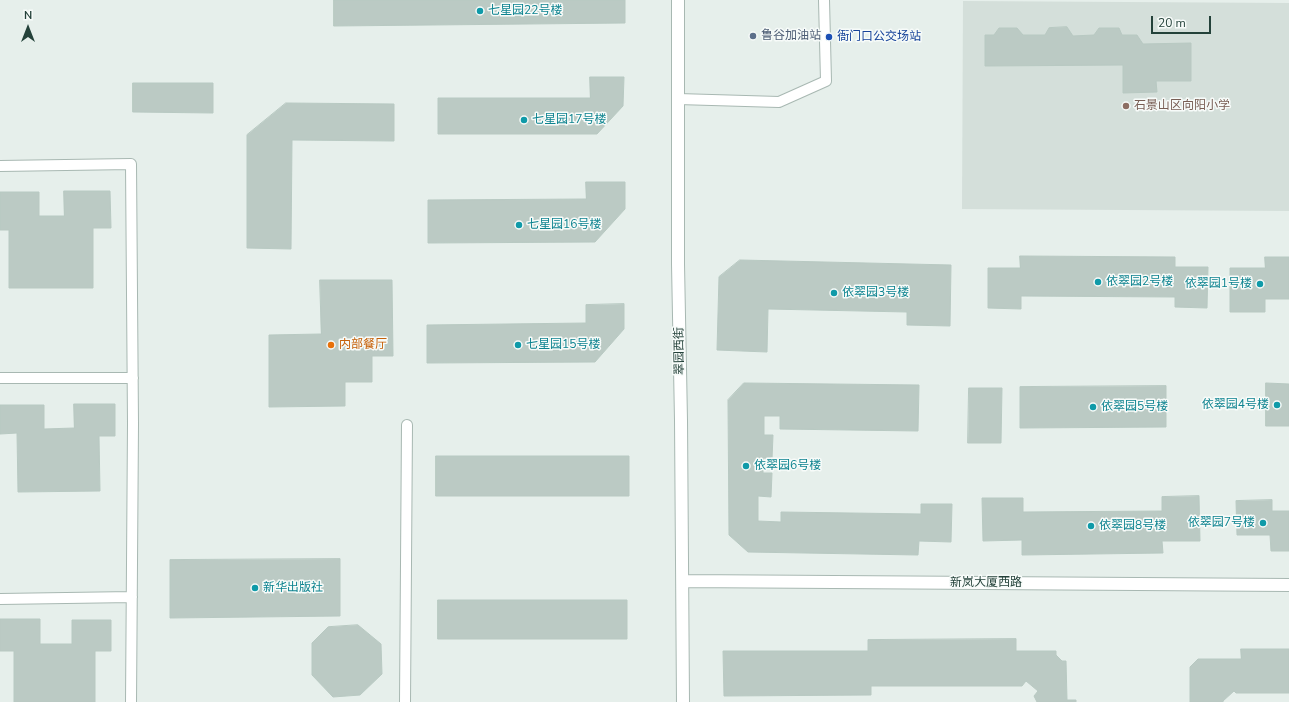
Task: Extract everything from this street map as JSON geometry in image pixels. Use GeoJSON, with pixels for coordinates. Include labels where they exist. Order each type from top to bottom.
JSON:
{"type":"FeatureCollection","features":[{"type":"Feature","properties":{"kind":"street","name":"翠园西街"},"geometry":{"type":"LineString","coordinates":[[678,0],[678,264],[683,581],[683,702]]}},
{"type":"Feature","properties":{"kind":"street","name":"新岚大厦西路"},"geometry":{"type":"LineString","coordinates":[[683,581],[1289,585]]}},
{"type":"Feature","properties":{"kind":"lane"},"geometry":{"type":"LineString","coordinates":[[678,99],[779,102],[826,81],[824,0]]}},
{"type":"Feature","properties":{"kind":"lane"},"geometry":{"type":"LineString","coordinates":[[0,166],[131,164],[133,378],[131,702]]}},
{"type":"Feature","properties":{"kind":"lane"},"geometry":{"type":"LineString","coordinates":[[0,378],[133,378]]}},
{"type":"Feature","properties":{"kind":"lane"},"geometry":{"type":"LineString","coordinates":[[405,702],[407,425]]}},
{"type":"Feature","properties":{"kind":"lane"},"geometry":{"type":"LineString","coordinates":[[0,600],[132,597]]}},
{"type":"Feature","properties":{"kind":"shaded area","name":"石景山区向阳小学"},"geometry":{"type":"Polygon","coordinates":[[[963,1],[1289,3],[1289,211],[962,209],[963,1]]]}},
{"type":"Feature","properties":{"kind":"building","name":"七星园22号楼"},"geometry":{"type":"Polygon","coordinates":[[[334,0],[625,0],[625,23],[334,26],[334,0]]]}},
{"type":"Feature","properties":{"kind":"building"},"geometry":{"type":"Polygon","coordinates":[[[1067,27],[1073,36],[1094,35],[1099,28],[1119,28],[1122,35],[1137,35],[1143,44],[1191,43],[1191,81],[1156,81],[1157,92],[1123,93],[1123,65],[985,66],[985,35],[994,35],[999,28],[1017,28],[1023,35],[1045,35],[1049,28],[1067,27]]]}},
{"type":"Feature","properties":{"kind":"building","name":"七星园17号楼"},"geometry":{"type":"Polygon","coordinates":[[[590,77],[624,77],[623,106],[597,134],[438,134],[438,98],[590,98],[590,77]]]}},
{"type":"Feature","properties":{"kind":"building"},"geometry":{"type":"Polygon","coordinates":[[[133,83],[213,83],[213,113],[133,112],[133,83]]]}},
{"type":"Feature","properties":{"kind":"building"},"geometry":{"type":"Polygon","coordinates":[[[286,103],[394,104],[394,141],[292,140],[291,249],[247,248],[247,135],[286,103]]]}},
{"type":"Feature","properties":{"kind":"building","name":"七星园16号楼"},"geometry":{"type":"Polygon","coordinates":[[[586,182],[625,182],[625,209],[595,242],[428,243],[428,200],[586,199],[586,182]]]}},
{"type":"Feature","properties":{"kind":"building"},"geometry":{"type":"Polygon","coordinates":[[[64,191],[110,191],[111,228],[93,228],[93,288],[9,288],[9,230],[0,230],[0,192],[39,192],[39,216],[64,216],[64,191]]]}},
{"type":"Feature","properties":{"kind":"building","name":"依翠园2号楼"},"geometry":{"type":"Polygon","coordinates":[[[1020,256],[1175,257],[1175,267],[1208,267],[1207,308],[1175,307],[1175,297],[1021,296],[1021,309],[988,308],[988,268],[1020,268],[1020,256]]]}},
{"type":"Feature","properties":{"kind":"building","name":"依翠园1号楼"},"geometry":{"type":"Polygon","coordinates":[[[1265,257],[1289,257],[1289,299],[1265,299],[1265,312],[1230,312],[1230,268],[1265,268],[1265,257]]]}},
{"type":"Feature","properties":{"kind":"building","name":"依翠园3号楼"},"geometry":{"type":"Polygon","coordinates":[[[740,260],[951,265],[950,326],[907,325],[907,312],[768,309],[767,352],[717,350],[719,277],[740,260]]]}},
{"type":"Feature","properties":{"kind":"building","name":"内部餐厅"},"geometry":{"type":"Polygon","coordinates":[[[320,280],[392,280],[393,356],[372,356],[372,382],[345,382],[345,406],[269,407],[269,335],[321,334],[320,280]]]}},
{"type":"Feature","properties":{"kind":"building","name":"七星园15号楼"},"geometry":{"type":"Polygon","coordinates":[[[624,304],[624,329],[595,362],[427,363],[427,325],[586,323],[586,305],[624,304]]]}},
{"type":"Feature","properties":{"kind":"building","name":"依翠园6号楼"},"geometry":{"type":"Polygon","coordinates":[[[744,383],[919,385],[918,431],[780,429],[780,416],[764,416],[764,435],[773,435],[772,459],[763,458],[763,473],[772,473],[771,497],[758,496],[758,521],[781,522],[781,512],[921,514],[921,504],[952,504],[951,542],[919,541],[918,555],[748,552],[729,535],[728,400],[744,383]]]}},
{"type":"Feature","properties":{"kind":"building","name":"依翠园4号楼"},"geometry":{"type":"Polygon","coordinates":[[[1266,383],[1289,384],[1289,426],[1266,426],[1266,383]]]}},
{"type":"Feature","properties":{"kind":"building","name":"依翠园5号楼"},"geometry":{"type":"Polygon","coordinates":[[[1166,386],[1166,427],[1020,428],[1020,387],[1166,386]]]}},
{"type":"Feature","properties":{"kind":"building"},"geometry":{"type":"Polygon","coordinates":[[[969,388],[1002,388],[1001,443],[968,443],[969,388]]]}},
{"type":"Feature","properties":{"kind":"building"},"geometry":{"type":"Polygon","coordinates":[[[74,404],[115,404],[115,436],[99,436],[100,491],[18,492],[17,433],[0,434],[0,405],[44,405],[44,429],[74,428],[74,404]]]}},
{"type":"Feature","properties":{"kind":"building"},"geometry":{"type":"Polygon","coordinates":[[[436,456],[629,456],[629,496],[436,496],[436,456]]]}},
{"type":"Feature","properties":{"kind":"building","name":"依翠园8号楼"},"geometry":{"type":"Polygon","coordinates":[[[1199,496],[1200,541],[1162,541],[1163,553],[1022,555],[1022,540],[983,541],[982,498],[1023,498],[1023,512],[1162,511],[1162,497],[1199,496]]]}},
{"type":"Feature","properties":{"kind":"building","name":"依翠园7号楼"},"geometry":{"type":"Polygon","coordinates":[[[1272,500],[1272,511],[1289,511],[1289,551],[1271,551],[1270,535],[1237,535],[1236,501],[1272,500]]]}},
{"type":"Feature","properties":{"kind":"building","name":"新华出版社"},"geometry":{"type":"Polygon","coordinates":[[[340,559],[340,616],[170,618],[170,560],[340,559]]]}},
{"type":"Feature","properties":{"kind":"building"},"geometry":{"type":"Polygon","coordinates":[[[438,600],[627,600],[627,639],[438,639],[438,600]]]}},
{"type":"Feature","properties":{"kind":"building"},"geometry":{"type":"Polygon","coordinates":[[[0,619],[40,619],[40,644],[72,644],[72,620],[111,620],[111,651],[95,651],[95,702],[14,702],[14,651],[0,651],[0,619]]]}},
{"type":"Feature","properties":{"kind":"building"},"geometry":{"type":"Polygon","coordinates":[[[358,625],[381,644],[382,674],[360,695],[333,697],[312,675],[312,643],[328,627],[358,625]]]}},
{"type":"Feature","properties":{"kind":"building"},"geometry":{"type":"Polygon","coordinates":[[[1016,639],[1016,651],[1056,651],[1056,655],[1062,661],[1066,661],[1067,700],[1076,700],[1076,702],[1037,702],[1034,696],[1038,691],[1026,681],[1022,686],[871,686],[871,695],[724,696],[723,651],[868,651],[868,640],[1016,639]]]}},
{"type":"Feature","properties":{"kind":"building"},"geometry":{"type":"Polygon","coordinates":[[[1241,649],[1289,649],[1289,693],[1236,693],[1234,691],[1223,702],[1190,702],[1190,667],[1198,659],[1241,659],[1241,649]]]}},
{"type":"Feature","properties":{"kind":"place","name":"七星园22号楼"},"geometry":{"type":"Point","coordinates":[480,11]}},
{"type":"Feature","properties":{"kind":"place","name":"鲁谷加油站"},"geometry":{"type":"Point","coordinates":[753,36]}},
{"type":"Feature","properties":{"kind":"place","name":"衙门口公交场站"},"geometry":{"type":"Point","coordinates":[829,37]}},
{"type":"Feature","properties":{"kind":"place","name":"石景山区向阳小学"},"geometry":{"type":"Point","coordinates":[1126,106]}},
{"type":"Feature","properties":{"kind":"place","name":"七星园17号楼"},"geometry":{"type":"Point","coordinates":[524,120]}},
{"type":"Feature","properties":{"kind":"place","name":"七星园16号楼"},"geometry":{"type":"Point","coordinates":[519,225]}},
{"type":"Feature","properties":{"kind":"place","name":"依翠园2号楼"},"geometry":{"type":"Point","coordinates":[1098,282]}},
{"type":"Feature","properties":{"kind":"place","name":"依翠园1号楼"},"geometry":{"type":"Point","coordinates":[1260,284]}},
{"type":"Feature","properties":{"kind":"place","name":"依翠园3号楼"},"geometry":{"type":"Point","coordinates":[834,293]}},
{"type":"Feature","properties":{"kind":"place","name":"内部餐厅"},"geometry":{"type":"Point","coordinates":[331,345]}},
{"type":"Feature","properties":{"kind":"place","name":"七星园15号楼"},"geometry":{"type":"Point","coordinates":[518,345]}},
{"type":"Feature","properties":{"kind":"place","name":"依翠园4号楼"},"geometry":{"type":"Point","coordinates":[1277,405]}},
{"type":"Feature","properties":{"kind":"place","name":"依翠园5号楼"},"geometry":{"type":"Point","coordinates":[1093,407]}},
{"type":"Feature","properties":{"kind":"place","name":"依翠园6号楼"},"geometry":{"type":"Point","coordinates":[746,466]}},
{"type":"Feature","properties":{"kind":"place","name":"依翠园7号楼"},"geometry":{"type":"Point","coordinates":[1263,523]}},
{"type":"Feature","properties":{"kind":"place","name":"依翠园8号楼"},"geometry":{"type":"Point","coordinates":[1091,526]}},
{"type":"Feature","properties":{"kind":"place","name":"新华出版社"},"geometry":{"type":"Point","coordinates":[255,588]}}]}
